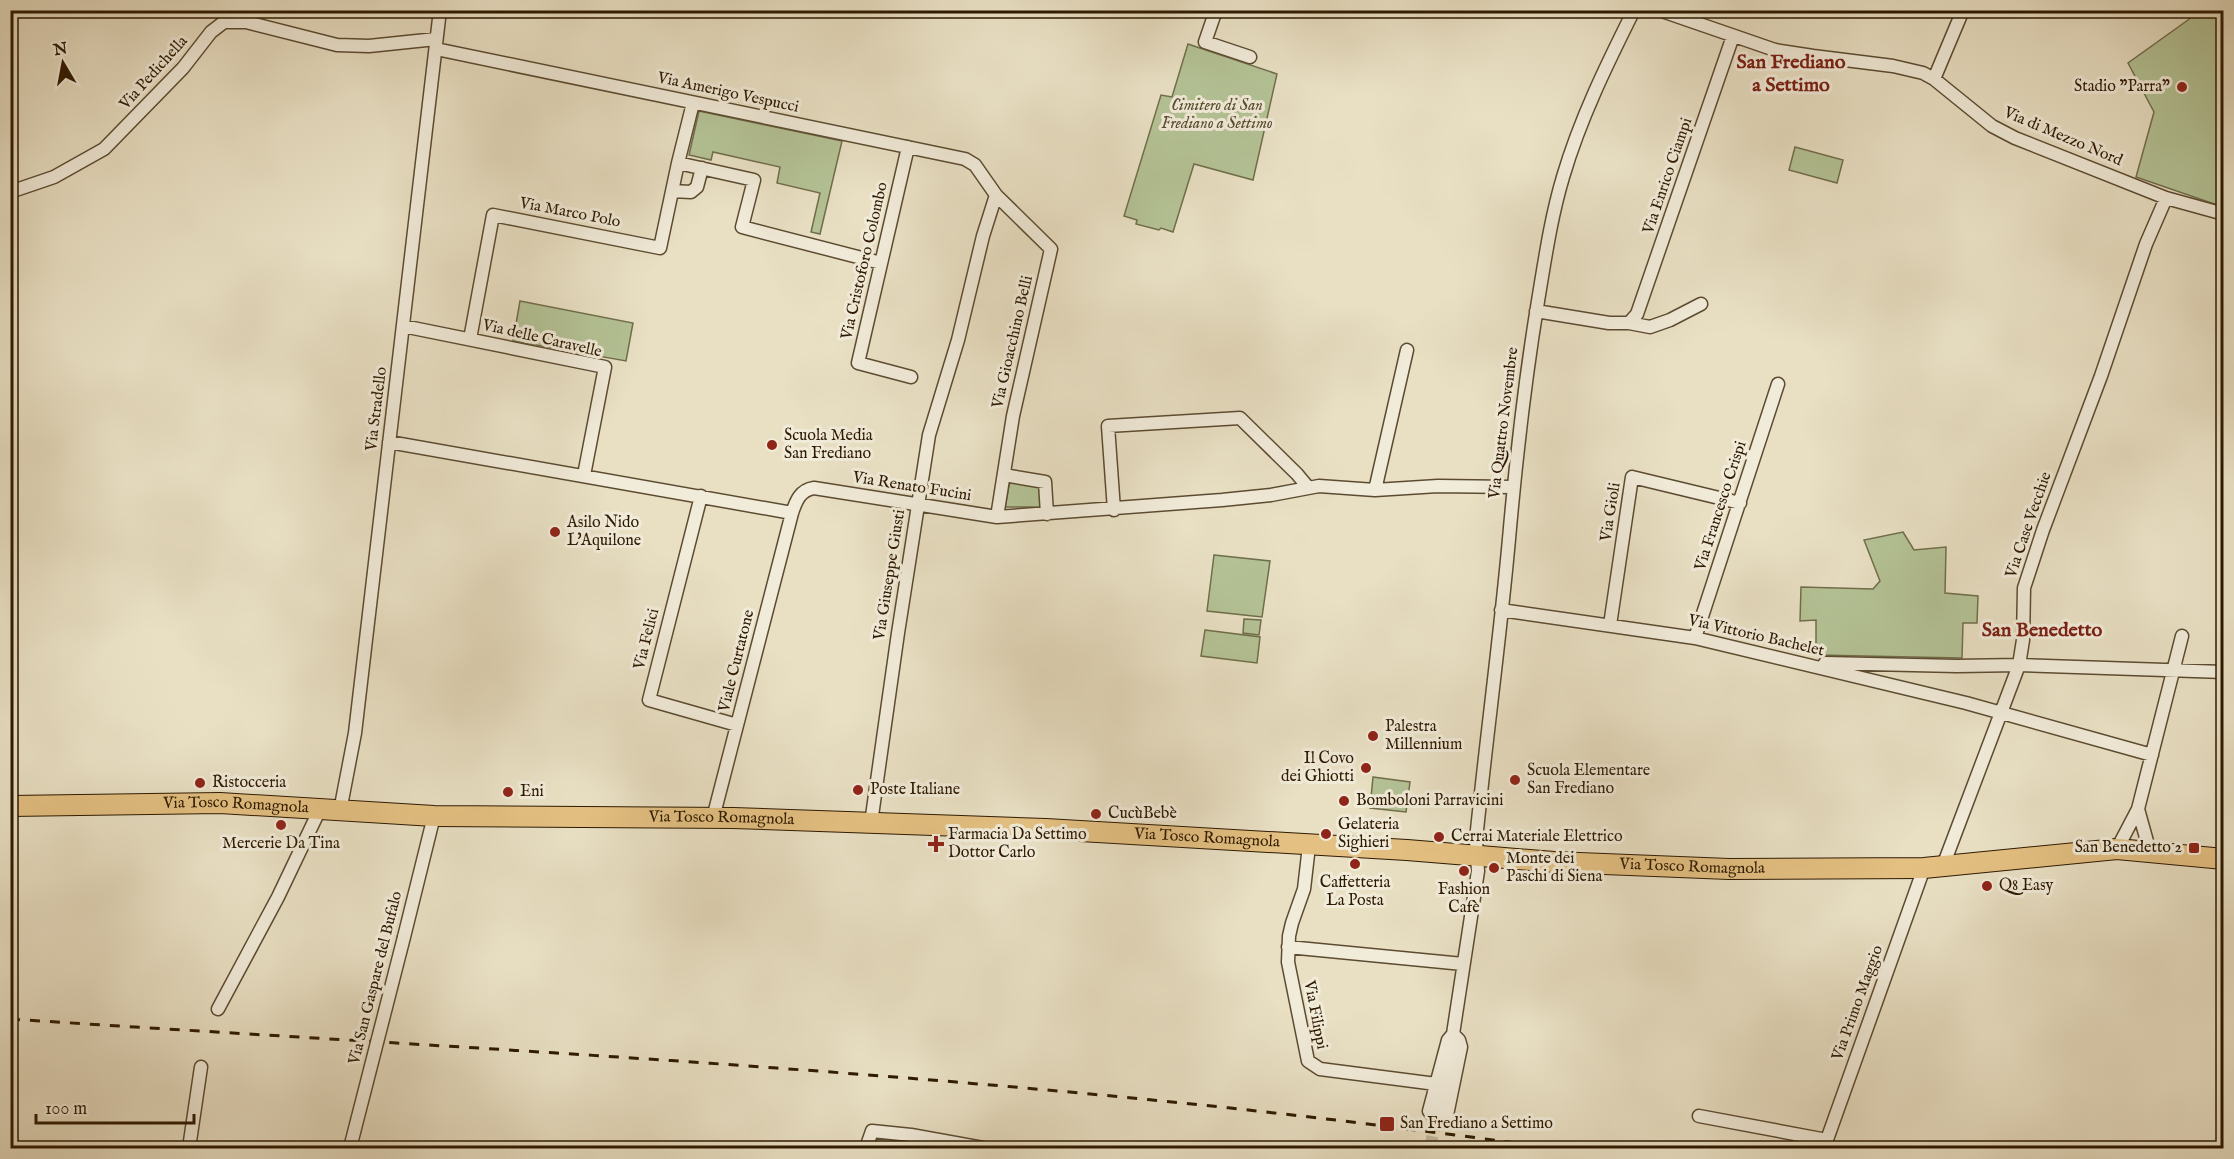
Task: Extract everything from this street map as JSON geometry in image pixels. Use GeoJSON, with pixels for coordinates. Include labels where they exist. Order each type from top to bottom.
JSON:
{"type":"FeatureCollection","features":[{"type":"Feature","properties":{"kind":"main road","name":"Via Tosco Romagnola"},"geometry":{"type":"LineString","coordinates":[[10,806],[199,803],[434,816],[713,818],[871,823],[1078,831],[1554,862],[1729,869],[1933,867],[2076,851],[2117,849],[2223,859]]}},
{"type":"Feature","properties":{"kind":"street","name":"Via Stradello"},"geometry":{"type":"LineString","coordinates":[[340,811],[355,733],[440,10]]}},
{"type":"Feature","properties":{"kind":"street"},"geometry":{"type":"LineString","coordinates":[[1216,10],[1205,42],[1250,57]]}},
{"type":"Feature","properties":{"kind":"street","name":"Via Quattro Novembre"},"geometry":{"type":"LineString","coordinates":[[1453,1034],[1478,856],[1476,840],[1478,817],[1512,487],[1536,311],[1554,214],[1572,147],[1634,10]]}},
{"type":"Feature","properties":{"kind":"street","name":"Via di Mezzo Nord"},"geometry":{"type":"LineString","coordinates":[[1659,10],[1778,50],[1914,70],[1934,79],[1978,115],[2004,132],[2166,198],[2223,214]]}},
{"type":"Feature","properties":{"kind":"street"},"geometry":{"type":"LineString","coordinates":[[1934,79],[1963,10]]}},
{"type":"Feature","properties":{"kind":"street"},"geometry":{"type":"LineString","coordinates":[[2220,10],[2223,16]]}},
{"type":"Feature","properties":{"kind":"street","name":"Via Pedichella"},"geometry":{"type":"LineString","coordinates":[[10,192],[54,177],[104,149],[183,68],[211,32],[224,22],[246,22],[337,45],[436,44]]}},
{"type":"Feature","properties":{"kind":"street","name":"Via Enrico Ciampi"},"geometry":{"type":"LineString","coordinates":[[1629,323],[1637,314],[1733,36]]}},
{"type":"Feature","properties":{"kind":"street","name":"Via Amerigo Vespucci"},"geometry":{"type":"LineString","coordinates":[[436,44],[693,103],[970,161],[996,195]]}},
{"type":"Feature","properties":{"kind":"street"},"geometry":{"type":"LineString","coordinates":[[693,103],[672,191],[691,192],[697,187],[702,168]]}},
{"type":"Feature","properties":{"kind":"street","name":"Via Cristoforo Colombo"},"geometry":{"type":"LineString","coordinates":[[908,147],[858,363],[911,377]]}},
{"type":"Feature","properties":{"kind":"street"},"geometry":{"type":"LineString","coordinates":[[678,162],[754,180],[742,227],[881,262]]}},
{"type":"Feature","properties":{"kind":"street","name":"Via Marco Polo"},"geometry":{"type":"LineString","coordinates":[[470,339],[493,215],[660,248],[672,191]]}},
{"type":"Feature","properties":{"kind":"street","name":"Via Gioacchino Belli"},"geometry":{"type":"LineString","coordinates":[[996,195],[1051,249],[1013,416],[997,517]]}},
{"type":"Feature","properties":{"kind":"street","name":"Via Giuseppe Giusti"},"geometry":{"type":"LineString","coordinates":[[871,823],[929,435],[996,195]]}},
{"type":"Feature","properties":{"kind":"street","name":"Via Case Vecchie"},"geometry":{"type":"LineString","coordinates":[[1933,867],[2019,665],[2024,640],[2024,588],[2146,244],[2166,198]]}},
{"type":"Feature","properties":{"kind":"street"},"geometry":{"type":"LineString","coordinates":[[1536,311],[1645,327],[1656,326],[1701,304]]}},
{"type":"Feature","properties":{"kind":"street","name":"Via delle Caravelle"},"geometry":{"type":"LineString","coordinates":[[403,326],[605,367],[584,475]]}},
{"type":"Feature","properties":{"kind":"street"},"geometry":{"type":"LineString","coordinates":[[1375,489],[1407,350]]}},
{"type":"Feature","properties":{"kind":"street","name":"Via Francesco Crispi"},"geometry":{"type":"LineString","coordinates":[[1695,638],[1778,384]]}},
{"type":"Feature","properties":{"kind":"street"},"geometry":{"type":"LineString","coordinates":[[1114,510],[1108,426],[1240,418],[1298,474],[1307,486]]}},
{"type":"Feature","properties":{"kind":"street"},"geometry":{"type":"LineString","coordinates":[[389,442],[792,513]]}},
{"type":"Feature","properties":{"kind":"street"},"geometry":{"type":"LineString","coordinates":[[1004,475],[1046,482],[1047,514]]}},
{"type":"Feature","properties":{"kind":"street","name":"Via Gioli"},"geometry":{"type":"LineString","coordinates":[[1610,625],[1632,477],[1740,504]]}},
{"type":"Feature","properties":{"kind":"street","name":"Via Renato Fucini"},"geometry":{"type":"LineString","coordinates":[[792,513],[801,494],[810,488],[997,517],[1114,510],[1270,495],[1307,486],[1375,489],[1438,486],[1512,487]]}},
{"type":"Feature","properties":{"kind":"street","name":"Via Felici"},"geometry":{"type":"LineString","coordinates":[[701,496],[649,700],[737,725]]}},
{"type":"Feature","properties":{"kind":"street","name":"Viale Curtatone"},"geometry":{"type":"LineString","coordinates":[[713,818],[792,513]]}},
{"type":"Feature","properties":{"kind":"street","name":"Via Vittorio Bachelet"},"geometry":{"type":"LineString","coordinates":[[1501,610],[1695,638],[2000,712],[2151,755]]}},
{"type":"Feature","properties":{"kind":"street"},"geometry":{"type":"LineString","coordinates":[[2117,849],[2138,809],[2182,636]]}},
{"type":"Feature","properties":{"kind":"street"},"geometry":{"type":"LineString","coordinates":[[1812,665],[1847,663],[2019,665],[2223,672]]}},
{"type":"Feature","properties":{"kind":"street"},"geometry":{"type":"LineString","coordinates":[[218,1009],[278,897],[320,809]]}},
{"type":"Feature","properties":{"kind":"street"},"geometry":{"type":"LineString","coordinates":[[2138,809],[2150,852]]}},
{"type":"Feature","properties":{"kind":"street","name":"Via San Gaspare del Bufalo"},"geometry":{"type":"LineString","coordinates":[[350,1149],[434,816]]}},
{"type":"Feature","properties":{"kind":"street","name":"Via Filippi"},"geometry":{"type":"LineString","coordinates":[[1309,846],[1304,888],[1292,923],[1288,946],[1288,962],[1308,1061],[1320,1069],[1436,1084]]}},
{"type":"Feature","properties":{"kind":"street","name":"Via Primo Maggio"},"geometry":{"type":"LineString","coordinates":[[1825,1144],[1933,867]]}},
{"type":"Feature","properties":{"kind":"street"},"geometry":{"type":"LineString","coordinates":[[1288,946],[1463,964]]}},
{"type":"Feature","properties":{"kind":"street"},"geometry":{"type":"LineString","coordinates":[[1453,1034],[1459,1040],[1461,1047],[1447,1115],[1442,1118],[1432,1116],[1429,1111],[1448,1040],[1453,1034]]}},
{"type":"Feature","properties":{"kind":"street"},"geometry":{"type":"LineString","coordinates":[[1438,1112],[1453,1051],[1453,1034]]}},
{"type":"Feature","properties":{"kind":"street"},"geometry":{"type":"LineString","coordinates":[[189,1149],[201,1067]]}},
{"type":"Feature","properties":{"kind":"street"},"geometry":{"type":"LineString","coordinates":[[1699,1116],[1825,1144]]}},
{"type":"Feature","properties":{"kind":"street"},"geometry":{"type":"LineString","coordinates":[[866,1149],[872,1131],[911,1135],[983,1149]]}},
{"type":"Feature","properties":{"kind":"green space","name":"Stadio \"Parra\""},"geometry":{"type":"Polygon","coordinates":[[[2198,11],[2208,11],[2223,24],[2223,207],[2136,177],[2154,112],[2128,63],[2198,11]]]}},
{"type":"Feature","properties":{"kind":"green space","name":"Cimitero di San Frediano a Settimo"},"geometry":{"type":"Polygon","coordinates":[[[1188,44],[1277,74],[1253,180],[1194,164],[1173,232],[1136,224],[1137,220],[1124,216],[1161,95],[1172,97],[1188,44]]]}},
{"type":"Feature","properties":{"kind":"green space"},"geometry":{"type":"Polygon","coordinates":[[[699,111],[842,141],[820,234],[811,232],[820,193],[777,183],[780,167],[713,152],[711,160],[689,155],[699,111]]]}},
{"type":"Feature","properties":{"kind":"green space"},"geometry":{"type":"Polygon","coordinates":[[[1795,147],[1843,160],[1837,183],[1789,170],[1795,147]]]}},
{"type":"Feature","properties":{"kind":"green space"},"geometry":{"type":"Polygon","coordinates":[[[520,301],[633,323],[626,361],[513,341],[520,301]]]}},
{"type":"Feature","properties":{"kind":"green space"},"geometry":{"type":"Polygon","coordinates":[[[1010,480],[1043,486],[1044,507],[1005,507],[1010,480]]]}},
{"type":"Feature","properties":{"kind":"green space"},"geometry":{"type":"Polygon","coordinates":[[[1903,532],[1914,550],[1946,547],[1945,593],[1978,596],[1977,623],[1963,623],[1962,658],[1816,655],[1816,620],[1800,621],[1801,587],[1873,589],[1880,581],[1864,540],[1903,532]]]}},
{"type":"Feature","properties":{"kind":"green space"},"geometry":{"type":"Polygon","coordinates":[[[1214,555],[1270,561],[1262,617],[1207,611],[1214,555]]]}},
{"type":"Feature","properties":{"kind":"green space"},"geometry":{"type":"Polygon","coordinates":[[[1244,619],[1261,620],[1259,635],[1243,633],[1244,619]]]}},
{"type":"Feature","properties":{"kind":"green space"},"geometry":{"type":"Polygon","coordinates":[[[1205,630],[1260,637],[1257,663],[1201,656],[1205,630]]]}},
{"type":"Feature","properties":{"kind":"green space"},"geometry":{"type":"Polygon","coordinates":[[[1373,777],[1410,782],[1406,812],[1370,808],[1373,777]]]}},
{"type":"Feature","properties":{"kind":"tunnel"},"geometry":{"type":"LineString","coordinates":[[1430,1148],[1438,1112]]}},
{"type":"Feature","properties":{"kind":"railway"},"geometry":{"type":"LineString","coordinates":[[10,1019],[867,1075],[1252,1110],[1553,1148]]}},
{"type":"Feature","properties":{"kind":"place","name":"Stadio \"Parra\""},"geometry":{"type":"Point","coordinates":[2182,87]}},
{"type":"Feature","properties":{"kind":"place","name":"Scuola Media San Frediano"},"geometry":{"type":"Point","coordinates":[772,445]}},
{"type":"Feature","properties":{"kind":"place","name":"Asilo Nido L'Aquilone"},"geometry":{"type":"Point","coordinates":[555,532]}},
{"type":"Feature","properties":{"kind":"place","name":"Palestra Millennium"},"geometry":{"type":"Point","coordinates":[1373,736]}},
{"type":"Feature","properties":{"kind":"place","name":"Il Covo dei Ghiotti"},"geometry":{"type":"Point","coordinates":[1366,768]}},
{"type":"Feature","properties":{"kind":"place","name":"Scuola Elementare San Frediano"},"geometry":{"type":"Point","coordinates":[1515,780]}},
{"type":"Feature","properties":{"kind":"place","name":"Ristocceria"},"geometry":{"type":"Point","coordinates":[200,783]}},
{"type":"Feature","properties":{"kind":"place","name":"Poste Italiane"},"geometry":{"type":"Point","coordinates":[858,790]}},
{"type":"Feature","properties":{"kind":"place","name":"Eni"},"geometry":{"type":"Point","coordinates":[508,792]}},
{"type":"Feature","properties":{"kind":"place","name":"Bomboloni Parravicini"},"geometry":{"type":"Point","coordinates":[1344,801]}},
{"type":"Feature","properties":{"kind":"place","name":"CucùBebè"},"geometry":{"type":"Point","coordinates":[1096,814]}},
{"type":"Feature","properties":{"kind":"place","name":"Mercerie Da Tina"},"geometry":{"type":"Point","coordinates":[281,825]}},
{"type":"Feature","properties":{"kind":"place","name":"Gelateria Sighieri"},"geometry":{"type":"Point","coordinates":[1326,834]}},
{"type":"Feature","properties":{"kind":"place","name":"Cerrai Materiale Elettrico"},"geometry":{"type":"Point","coordinates":[1439,837]}},
{"type":"Feature","properties":{"kind":"place","name":"Farmacia Da Settimo Dottor Carlo"},"geometry":{"type":"Point","coordinates":[936,844]}},
{"type":"Feature","properties":{"kind":"place","name":"San Benedetto 2"},"geometry":{"type":"Point","coordinates":[2194,848]}},
{"type":"Feature","properties":{"kind":"place","name":"Caffetteria La Posta"},"geometry":{"type":"Point","coordinates":[1355,864]}},
{"type":"Feature","properties":{"kind":"place","name":"Monte dei Paschi di Siena"},"geometry":{"type":"Point","coordinates":[1494,868]}},
{"type":"Feature","properties":{"kind":"place","name":"Fashion Cafè"},"geometry":{"type":"Point","coordinates":[1464,871]}},
{"type":"Feature","properties":{"kind":"place","name":"Q8 Easy"},"geometry":{"type":"Point","coordinates":[1987,886]}},
{"type":"Feature","properties":{"kind":"place","name":"San Frediano a Settimo"},"geometry":{"type":"Point","coordinates":[1387,1124]}},
{"type":"Feature","properties":{"kind":"district","name":"San Frediano a Settimo"},"geometry":{"type":"Point","coordinates":[1791,74]}},
{"type":"Feature","properties":{"kind":"district","name":"San Benedetto"},"geometry":{"type":"Point","coordinates":[2042,630]}}]}
